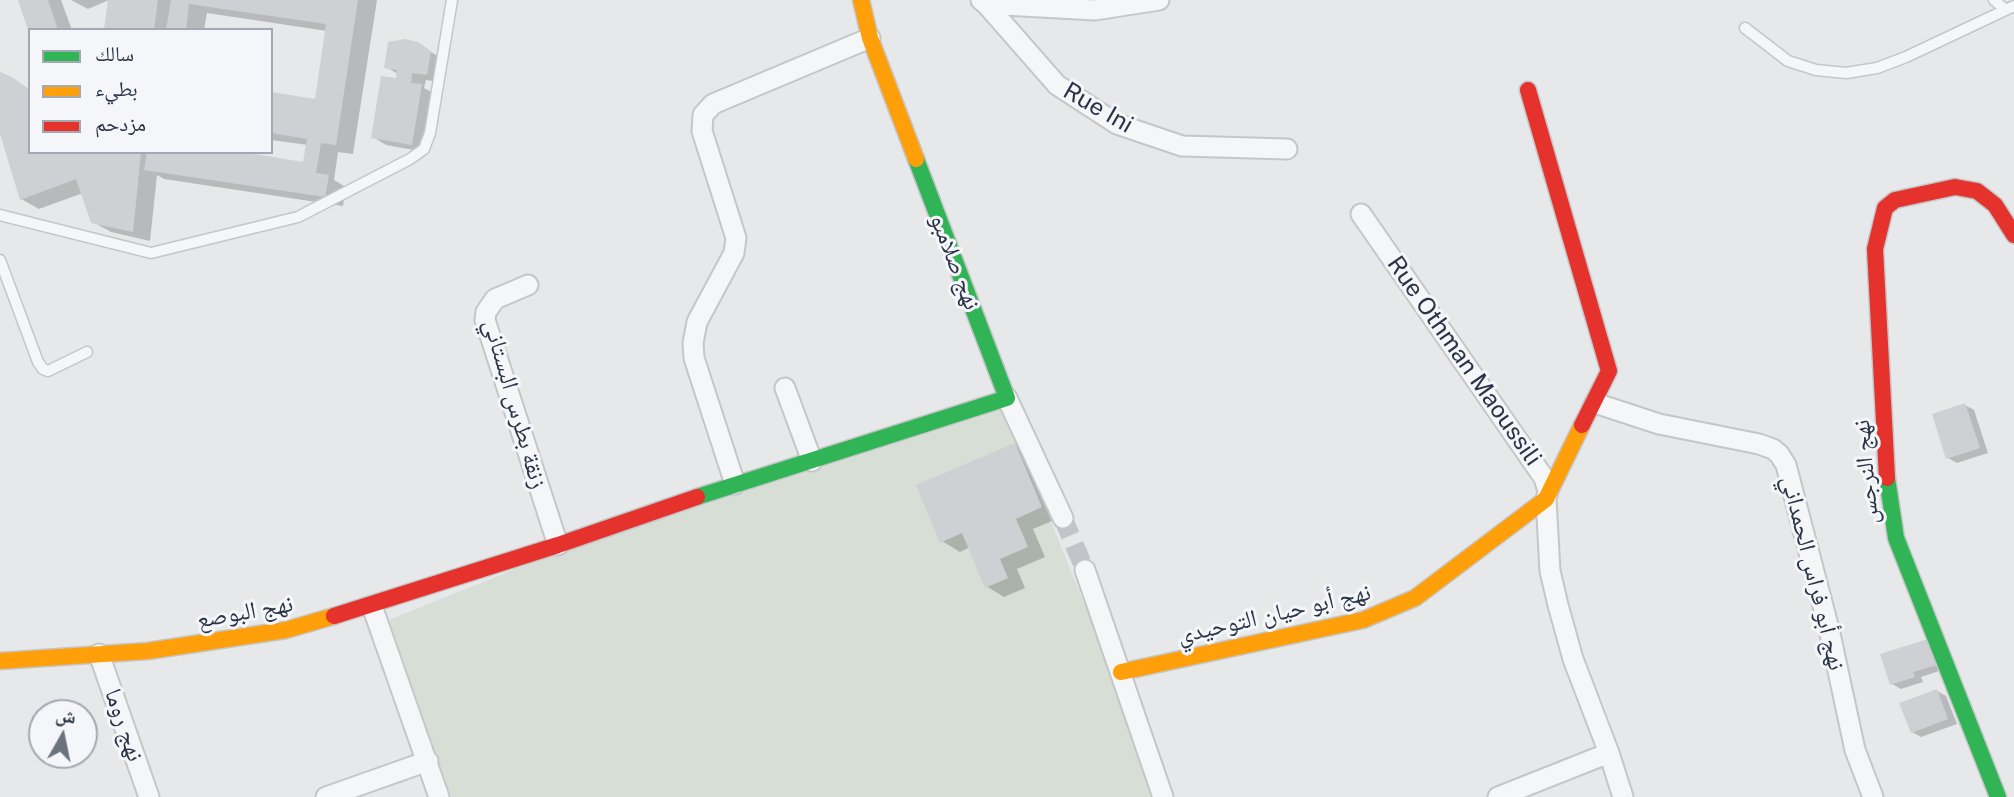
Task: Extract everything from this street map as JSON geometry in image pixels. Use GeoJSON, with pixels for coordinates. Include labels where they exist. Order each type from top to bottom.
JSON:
{"type":"FeatureCollection","features":[{"type":"Feature","properties":{"kind":"street","name":"نهج صلامبو"},"geometry":{"type":"LineString","coordinates":[[861,0],[870,38],[1007,398],[1063,518]]}},
{"type":"Feature","properties":{"kind":"street"},"geometry":{"type":"LineString","coordinates":[[984,2],[1096,10],[1159,0]]}},
{"type":"Feature","properties":{"kind":"street","name":"Rue Ini"},"geometry":{"type":"LineString","coordinates":[[984,2],[1057,85],[1117,124],[1182,146],[1287,149]]}},
{"type":"Feature","properties":{"kind":"street"},"geometry":{"type":"LineString","coordinates":[[735,484],[694,358],[693,343],[698,322],[734,253],[736,238],[702,131],[703,115],[713,104],[870,38]]}},
{"type":"Feature","properties":{"kind":"street","name":"نهج أبو حيان التوحيدي"},"geometry":{"type":"LineString","coordinates":[[1121,672],[1363,620],[1396,607],[1440,581],[1546,499],[1608,377],[1608,364],[1528,90]]}},
{"type":"Feature","properties":{"kind":"street","name":"نهج النرجس"},"geometry":{"type":"LineString","coordinates":[[1998,797],[1896,538],[1890,513],[1875,248],[1885,208],[1895,200],[1955,187],[1977,191],[1994,205],[2014,235]]}},
{"type":"Feature","properties":{"kind":"street","name":"Rue Othman Maoussili"},"geometry":{"type":"LineString","coordinates":[[1361,214],[1538,469],[1548,491],[1546,499],[1550,571],[1558,605],[1573,659],[1623,797]]}},
{"type":"Feature","properties":{"kind":"street","name":"زنقة بطرس البستاني"},"geometry":{"type":"LineString","coordinates":[[528,285],[495,299],[486,312],[485,320],[558,545]]}},
{"type":"Feature","properties":{"kind":"street"},"geometry":{"type":"LineString","coordinates":[[785,388],[812,461]]}},
{"type":"Feature","properties":{"kind":"street","name":"نهج البوصع"},"geometry":{"type":"LineString","coordinates":[[0,661],[148,651],[286,630],[372,606],[735,484],[1007,398]]}},
{"type":"Feature","properties":{"kind":"street","name":"نهج أبو فراس الحمداني"},"geometry":{"type":"LineString","coordinates":[[1595,403],[1659,424],[1759,444],[1779,454],[1786,465],[1826,617],[1856,750],[1873,797]]}},
{"type":"Feature","properties":{"kind":"street"},"geometry":{"type":"LineString","coordinates":[[1085,570],[1163,797]]}},
{"type":"Feature","properties":{"kind":"street"},"geometry":{"type":"LineString","coordinates":[[372,606],[439,797]]}},
{"type":"Feature","properties":{"kind":"street","name":"نهج روما"},"geometry":{"type":"LineString","coordinates":[[99,653],[149,797]]}},
{"type":"Feature","properties":{"kind":"street"},"geometry":{"type":"LineString","coordinates":[[1498,797],[1609,753]]}},
{"type":"Feature","properties":{"kind":"street"},"geometry":{"type":"LineString","coordinates":[[326,797],[428,761]]}},
{"type":"Feature","properties":{"kind":"lane"},"geometry":{"type":"LineString","coordinates":[[0,215],[151,253],[298,217],[410,159],[424,149],[430,133],[452,0]]}},
{"type":"Feature","properties":{"kind":"lane"},"geometry":{"type":"LineString","coordinates":[[1994,0],[2010,8]]}},
{"type":"Feature","properties":{"kind":"lane"},"geometry":{"type":"LineString","coordinates":[[1745,28],[1788,61],[1816,70],[1846,73],[1877,68],[1906,57],[2010,8]]}},
{"type":"Feature","properties":{"kind":"lane"},"geometry":{"type":"LineString","coordinates":[[0,260],[43,369],[48,371],[87,352]]}},
{"type":"Feature","properties":{"kind":"shaded area"},"geometry":{"type":"Polygon","coordinates":[[[1005,409],[1112,672],[1154,797],[451,797],[389,620],[560,551],[1005,409]]]}},
{"type":"Feature","properties":{"kind":"building"},"geometry":{"type":"Polygon","coordinates":[[[18,0],[48,0],[57,28],[28,30],[18,0]]]}},
{"type":"Feature","properties":{"kind":"building"},"geometry":{"type":"Polygon","coordinates":[[[108,0],[158,0],[154,28],[104,28],[108,0]]]}},
{"type":"Feature","properties":{"kind":"building"},"geometry":{"type":"Polygon","coordinates":[[[171,0],[358,0],[336,145],[321,143],[316,173],[329,175],[325,197],[144,170],[147,154],[255,154],[303,162],[307,139],[273,133],[273,92],[315,99],[326,24],[189,4],[186,28],[166,28],[171,0]]]}},
{"type":"Feature","properties":{"kind":"building"},"geometry":{"type":"Polygon","coordinates":[[[405,39],[418,42],[431,51],[427,75],[412,73],[411,83],[422,84],[412,145],[371,138],[381,76],[396,78],[397,70],[384,68],[388,42],[405,39]]]}},
{"type":"Feature","properties":{"kind":"building"},"geometry":{"type":"Polygon","coordinates":[[[0,72],[28,89],[28,154],[141,154],[133,232],[91,223],[76,179],[20,200],[0,134],[0,72]]]}},
{"type":"Feature","properties":{"kind":"building"},"geometry":{"type":"Polygon","coordinates":[[[1965,403],[1980,448],[1946,459],[1932,414],[1965,403]]]}},
{"type":"Feature","properties":{"kind":"building"},"geometry":{"type":"Polygon","coordinates":[[[1015,443],[1042,507],[1016,519],[1028,547],[1000,559],[1008,578],[985,588],[962,533],[940,543],[916,485],[1015,443]]]}},
{"type":"Feature","properties":{"kind":"building"},"geometry":{"type":"Polygon","coordinates":[[[1928,639],[1937,665],[1913,672],[1915,677],[1890,685],[1880,654],[1928,639]]]}},
{"type":"Feature","properties":{"kind":"building"},"geometry":{"type":"Polygon","coordinates":[[[1937,689],[1948,719],[1911,733],[1899,703],[1937,689]]]}},
{"type":"Feature","properties":{"kind":"tunnel"},"geometry":{"type":"LineString","coordinates":[[1063,518],[1085,570]]}},
{"type":"Feature","properties":{"kind":"traffic: fast"},"geometry":{"type":"LineString","coordinates":[[697,497],[1007,398],[916,159]]}},
{"type":"Feature","properties":{"kind":"traffic: fast"},"geometry":{"type":"LineString","coordinates":[[1887,478],[1896,538],[1998,797]]}},
{"type":"Feature","properties":{"kind":"traffic: slow"},"geometry":{"type":"LineString","coordinates":[[861,0],[870,38],[916,159]]}},
{"type":"Feature","properties":{"kind":"traffic: slow"},"geometry":{"type":"LineString","coordinates":[[1121,672],[1363,620],[1415,598],[1546,499],[1582,425]]}},
{"type":"Feature","properties":{"kind":"traffic: slow"},"geometry":{"type":"LineString","coordinates":[[0,661],[148,651],[286,630],[334,616]]}},
{"type":"Feature","properties":{"kind":"traffic: jam"},"geometry":{"type":"LineString","coordinates":[[1528,90],[1609,371],[1582,425]]}},
{"type":"Feature","properties":{"kind":"traffic: jam"},"geometry":{"type":"LineString","coordinates":[[1887,478],[1875,249],[1885,208],[1895,200],[1955,187],[1977,191],[1995,205],[2014,235]]}},
{"type":"Feature","properties":{"kind":"traffic: jam"},"geometry":{"type":"LineString","coordinates":[[334,616],[558,545],[697,497]]}}]}
